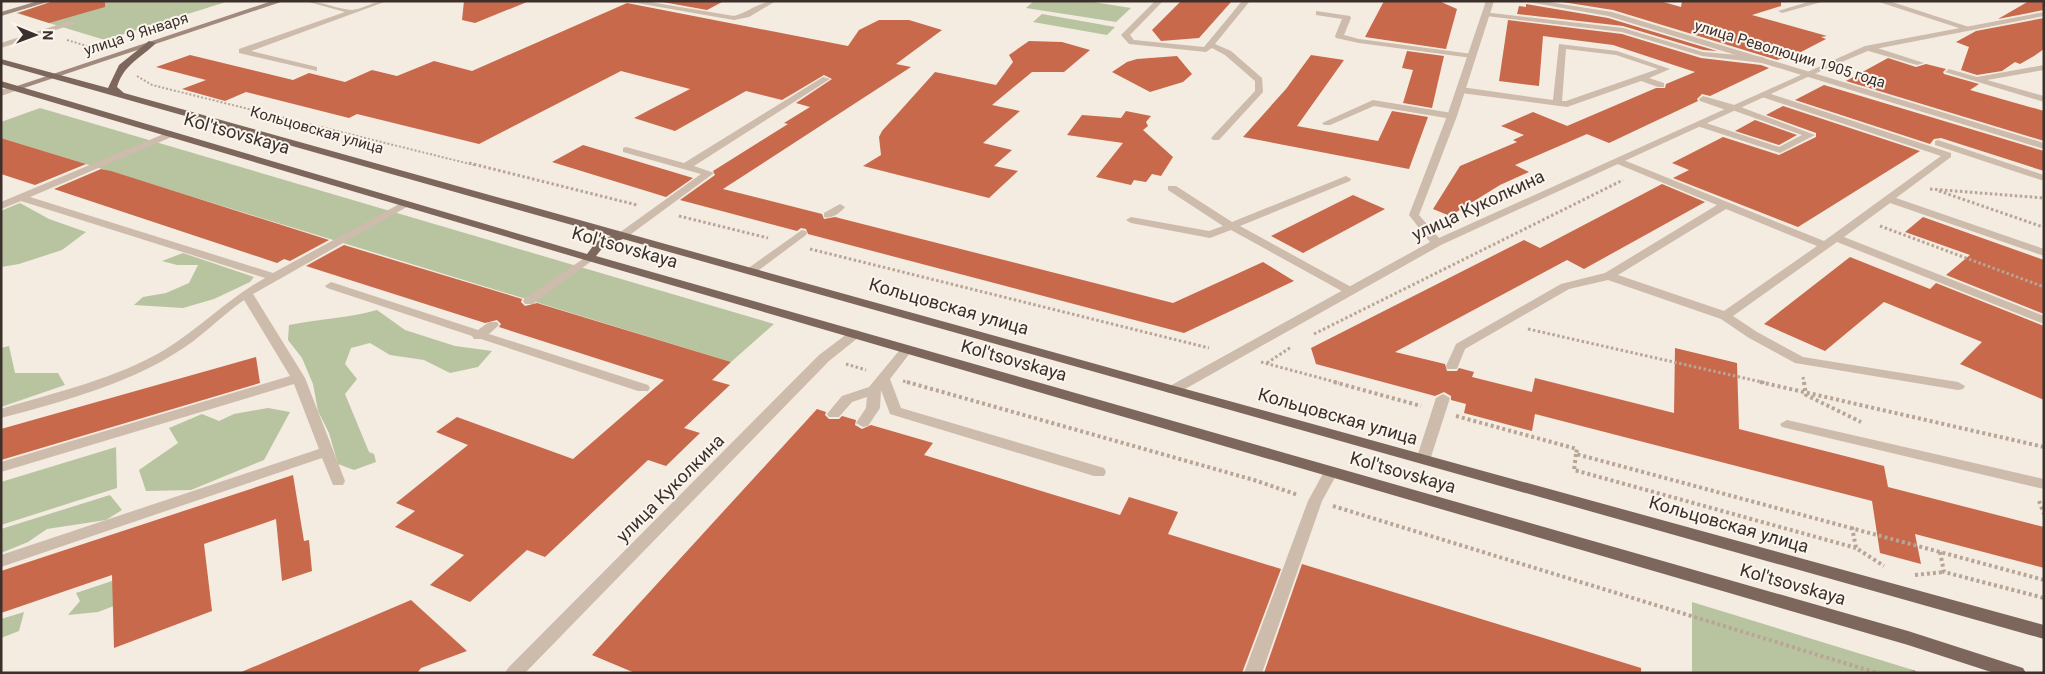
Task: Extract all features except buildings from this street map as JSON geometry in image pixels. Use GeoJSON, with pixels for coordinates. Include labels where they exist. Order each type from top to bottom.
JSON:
{"type":"FeatureCollection","features":[{"type":"Feature","properties":{"kind":"main road"},"geometry":{"type":"LineString","coordinates":[[1,14],[47,1]]}},
{"type":"Feature","properties":{"kind":"main road","name":"улица 9 Января"},"geometry":{"type":"LineString","coordinates":[[15,88],[280,1]]}},
{"type":"Feature","properties":{"kind":"main road"},"geometry":{"type":"LineString","coordinates":[[127,95],[112,88],[115,76],[122,66],[152,43]]}},
{"type":"Feature","properties":{"kind":"main road","name":"Кольцовская улица"},"geometry":{"type":"LineString","coordinates":[[1,61],[1423,460],[2044,632]]}},
{"type":"Feature","properties":{"kind":"main road","name":"Kol'tsovskaya"},"geometry":{"type":"LineString","coordinates":[[1,84],[589,258],[1881,630],[2017,673]]}},
{"type":"Feature","properties":{"kind":"main road"},"geometry":{"type":"LineString","coordinates":[[589,258],[600,244],[623,235]]}},
{"type":"Feature","properties":{"kind":"street"},"geometry":{"type":"LineString","coordinates":[[309,1],[352,12]]}},
{"type":"Feature","properties":{"kind":"street"},"geometry":{"type":"LineString","coordinates":[[314,69],[242,51],[383,1]]}},
{"type":"Feature","properties":{"kind":"street"},"geometry":{"type":"LineString","coordinates":[[629,1],[734,18],[746,15],[772,1]]}},
{"type":"Feature","properties":{"kind":"street"},"geometry":{"type":"LineString","coordinates":[[1159,1],[1125,35],[1132,42],[1194,51],[1206,50],[1246,1]]}},
{"type":"Feature","properties":{"kind":"street"},"geometry":{"type":"LineString","coordinates":[[1437,243],[1414,215],[1452,116],[1490,1]]}},
{"type":"Feature","properties":{"kind":"street","name":"улица Революции 1905 года"},"geometry":{"type":"LineString","coordinates":[[1526,1],[1609,14],[2044,146]]}},
{"type":"Feature","properties":{"kind":"street"},"geometry":{"type":"LineString","coordinates":[[1782,11],[1821,1]]}},
{"type":"Feature","properties":{"kind":"street"},"geometry":{"type":"LineString","coordinates":[[1880,1],[1968,28]]}},
{"type":"Feature","properties":{"kind":"street"},"geometry":{"type":"LineString","coordinates":[[1319,13],[1346,18],[1339,36],[1359,41],[1472,56]]}},
{"type":"Feature","properties":{"kind":"street"},"geometry":{"type":"LineString","coordinates":[[1486,14],[1623,30],[1702,54],[1765,60]]}},
{"type":"Feature","properties":{"kind":"street","name":"улица Куколкина"},"geometry":{"type":"LineString","coordinates":[[1173,390],[1437,243],[1868,48],[2044,14]]}},
{"type":"Feature","properties":{"kind":"street"},"geometry":{"type":"LineString","coordinates":[[1,46],[73,23]]}},
{"type":"Feature","properties":{"kind":"street"},"geometry":{"type":"LineString","coordinates":[[1211,45],[1228,53],[1259,80],[1258,92],[1216,138]]}},
{"type":"Feature","properties":{"kind":"street"},"geometry":{"type":"LineString","coordinates":[[1460,90],[1557,103],[1566,104],[1666,69],[1617,53],[1562,46],[1557,103]]}},
{"type":"Feature","properties":{"kind":"street"},"geometry":{"type":"LineString","coordinates":[[1868,48],[1920,63]]}},
{"type":"Feature","properties":{"kind":"street"},"geometry":{"type":"LineString","coordinates":[[1978,80],[2044,68]]}},
{"type":"Feature","properties":{"kind":"street"},"geometry":{"type":"LineString","coordinates":[[1949,72],[2044,99]]}},
{"type":"Feature","properties":{"kind":"street"},"geometry":{"type":"LineString","coordinates":[[1642,78],[1661,85]]}},
{"type":"Feature","properties":{"kind":"street"},"geometry":{"type":"LineString","coordinates":[[685,167],[826,79]]}},
{"type":"Feature","properties":{"kind":"street","name":"улица 9 Января"},"geometry":{"type":"LineString","coordinates":[[1,93],[15,88]]}},
{"type":"Feature","properties":{"kind":"street"},"geometry":{"type":"LineString","coordinates":[[1770,92],[2044,178]]}},
{"type":"Feature","properties":{"kind":"street"},"geometry":{"type":"LineString","coordinates":[[1725,316],[1862,219],[1948,155],[1770,92]]}},
{"type":"Feature","properties":{"kind":"street"},"geometry":{"type":"LineString","coordinates":[[1700,124],[1780,150],[1810,135],[1703,99]]}},
{"type":"Feature","properties":{"kind":"street"},"geometry":{"type":"LineString","coordinates":[[1327,123],[1373,102],[1452,116]]}},
{"type":"Feature","properties":{"kind":"street"},"geometry":{"type":"LineString","coordinates":[[1,206],[171,134]]}},
{"type":"Feature","properties":{"kind":"street"},"geometry":{"type":"LineString","coordinates":[[623,235],[709,174],[626,150]]}},
{"type":"Feature","properties":{"kind":"street"},"geometry":{"type":"LineString","coordinates":[[1618,161],[1825,245]]}},
{"type":"Feature","properties":{"kind":"street"},"geometry":{"type":"LineString","coordinates":[[1131,220],[1210,235],[1346,179]]}},
{"type":"Feature","properties":{"kind":"street"},"geometry":{"type":"LineString","coordinates":[[1172,188],[1231,226],[1349,292]]}},
{"type":"Feature","properties":{"kind":"street"},"geometry":{"type":"LineString","coordinates":[[21,198],[274,277]]}},
{"type":"Feature","properties":{"kind":"street"},"geometry":{"type":"LineString","coordinates":[[1888,199],[2044,253]]}},
{"type":"Feature","properties":{"kind":"street"},"geometry":{"type":"LineString","coordinates":[[1,414],[115,378],[158,359],[202,330],[229,305],[246,293],[407,204]]}},
{"type":"Feature","properties":{"kind":"street"},"geometry":{"type":"LineString","coordinates":[[1452,366],[1460,347],[1565,286],[1609,276],[1725,205]]}},
{"type":"Feature","properties":{"kind":"street"},"geometry":{"type":"LineString","coordinates":[[828,215],[840,207]]}},
{"type":"Feature","properties":{"kind":"street"},"geometry":{"type":"LineString","coordinates":[[751,271],[802,233]]}},
{"type":"Feature","properties":{"kind":"street"},"geometry":{"type":"LineString","coordinates":[[1835,237],[2044,320]]}},
{"type":"Feature","properties":{"kind":"street"},"geometry":{"type":"LineString","coordinates":[[529,301],[589,258]]}},
{"type":"Feature","properties":{"kind":"street"},"geometry":{"type":"LineString","coordinates":[[1609,276],[1725,316],[1753,335],[1800,360],[1958,386]]}},
{"type":"Feature","properties":{"kind":"street"},"geometry":{"type":"LineString","coordinates":[[331,286],[478,336],[643,388]]}},
{"type":"Feature","properties":{"kind":"street"},"geometry":{"type":"LineString","coordinates":[[246,293],[298,378],[338,481]]}},
{"type":"Feature","properties":{"kind":"street"},"geometry":{"type":"LineString","coordinates":[[478,336],[493,326]]}},
{"type":"Feature","properties":{"kind":"street","name":"улица Куколкина"},"geometry":{"type":"LineString","coordinates":[[514,673],[824,358],[855,334]]}},
{"type":"Feature","properties":{"kind":"street"},"geometry":{"type":"LineString","coordinates":[[863,422],[874,408],[881,382],[907,349]]}},
{"type":"Feature","properties":{"kind":"street"},"geometry":{"type":"LineString","coordinates":[[1,467],[298,378]]}},
{"type":"Feature","properties":{"kind":"street"},"geometry":{"type":"LineString","coordinates":[[834,414],[847,399],[881,382]]}},
{"type":"Feature","properties":{"kind":"street"},"geometry":{"type":"LineString","coordinates":[[881,382],[895,411],[1099,472]]}},
{"type":"Feature","properties":{"kind":"street"},"geometry":{"type":"LineString","coordinates":[[1423,460],[1441,405]]}},
{"type":"Feature","properties":{"kind":"street"},"geometry":{"type":"LineString","coordinates":[[1786,424],[2044,484]]}},
{"type":"Feature","properties":{"kind":"street"},"geometry":{"type":"LineString","coordinates":[[1,561],[326,452]]}},
{"type":"Feature","properties":{"kind":"street"},"geometry":{"type":"LineString","coordinates":[[1253,673],[1315,501],[1330,472]]}},
{"type":"Feature","properties":{"kind":"path"},"geometry":{"type":"LineString","coordinates":[[152,85],[1266,364],[1441,405],[1577,449],[1574,470],[1856,548],[1886,567]]}},
{"type":"Feature","properties":{"kind":"path"},"geometry":{"type":"LineString","coordinates":[[1307,337],[1642,170]]}},
{"type":"Feature","properties":{"kind":"path"},"geometry":{"type":"LineString","coordinates":[[1904,187],[2044,198]]}},
{"type":"Feature","properties":{"kind":"path"},"geometry":{"type":"LineString","coordinates":[[1933,189],[2043,227]]}},
{"type":"Feature","properties":{"kind":"path"},"geometry":{"type":"LineString","coordinates":[[1862,219],[2044,287]]}},
{"type":"Feature","properties":{"kind":"path"},"geometry":{"type":"LineString","coordinates":[[1502,323],[2044,447]]}},
{"type":"Feature","properties":{"kind":"path"},"geometry":{"type":"LineString","coordinates":[[1266,364],[1298,342]]}},
{"type":"Feature","properties":{"kind":"path"},"geometry":{"type":"LineString","coordinates":[[824,358],[881,382],[1254,480],[1315,501],[1877,673]]}},
{"type":"Feature","properties":{"kind":"path"},"geometry":{"type":"LineString","coordinates":[[1800,360],[1806,394]]}},
{"type":"Feature","properties":{"kind":"path"},"geometry":{"type":"LineString","coordinates":[[1806,394],[1865,424]]}},
{"type":"Feature","properties":{"kind":"path"},"geometry":{"type":"LineString","coordinates":[[1576,454],[2044,580]]}},
{"type":"Feature","properties":{"kind":"path"},"geometry":{"type":"LineString","coordinates":[[1852,527],[1856,548]]}},
{"type":"Feature","properties":{"kind":"path"},"geometry":{"type":"LineString","coordinates":[[1940,552],[1944,572]]}},
{"type":"Feature","properties":{"kind":"path"},"geometry":{"type":"LineString","coordinates":[[1909,575],[1944,572],[2044,598]]}},
{"type":"Feature","properties":{"kind":"green space"},"geometry":{"type":"Polygon","coordinates":[[[60,1],[229,1],[105,40],[16,13],[60,1]]]}},
{"type":"Feature","properties":{"kind":"green space"},"geometry":{"type":"Polygon","coordinates":[[[1034,1],[1087,1],[1131,8],[1116,22],[1026,8],[1034,1]]]}},
{"type":"Feature","properties":{"kind":"green space"},"geometry":{"type":"Polygon","coordinates":[[[1042,14],[1115,27],[1107,35],[1033,22],[1042,14]]]}},
{"type":"Feature","properties":{"kind":"green space"},"geometry":{"type":"Polygon","coordinates":[[[40,108],[774,324],[731,362],[1,138],[1,122],[40,108]]]}},
{"type":"Feature","properties":{"kind":"green space"},"geometry":{"type":"Polygon","coordinates":[[[20,203],[49,219],[86,232],[62,250],[19,264],[1,267],[1,213],[3,210],[20,203]]]}},
{"type":"Feature","properties":{"kind":"green space"},"geometry":{"type":"Polygon","coordinates":[[[183,253],[254,277],[250,282],[214,299],[183,308],[134,305],[143,297],[166,293],[189,283],[198,265],[177,265],[162,261],[183,253]]]}},
{"type":"Feature","properties":{"kind":"green space"},"geometry":{"type":"Polygon","coordinates":[[[377,310],[405,330],[455,346],[492,351],[478,367],[450,373],[424,360],[390,355],[370,343],[351,348],[345,364],[357,379],[345,394],[369,452],[374,454],[376,462],[354,470],[338,464],[329,433],[318,411],[313,384],[302,358],[288,340],[289,325],[377,310]]]}},
{"type":"Feature","properties":{"kind":"green space"},"geometry":{"type":"Polygon","coordinates":[[[9,346],[15,373],[58,373],[65,385],[1,407],[1,348],[9,346]]]}},
{"type":"Feature","properties":{"kind":"green space"},"geometry":{"type":"Polygon","coordinates":[[[268,408],[290,412],[264,460],[191,490],[146,491],[139,470],[178,443],[169,428],[202,414],[219,421],[234,414],[268,408]]]}},
{"type":"Feature","properties":{"kind":"green space"},"geometry":{"type":"Polygon","coordinates":[[[116,447],[117,488],[1,525],[1,482],[116,447]]]}},
{"type":"Feature","properties":{"kind":"green space"},"geometry":{"type":"Polygon","coordinates":[[[110,495],[122,510],[106,520],[47,529],[28,542],[1,553],[1,529],[110,495]]]}},
{"type":"Feature","properties":{"kind":"green space"},"geometry":{"type":"Polygon","coordinates":[[[136,573],[200,573],[98,612],[68,615],[80,601],[76,593],[136,573]]]}},
{"type":"Feature","properties":{"kind":"green space"},"geometry":{"type":"Polygon","coordinates":[[[1692,602],[1913,670],[1922,673],[1692,673],[1692,602]]]}},
{"type":"Feature","properties":{"kind":"green space"},"geometry":{"type":"Polygon","coordinates":[[[24,612],[19,631],[1,638],[1,619],[24,612]]]}}]}
